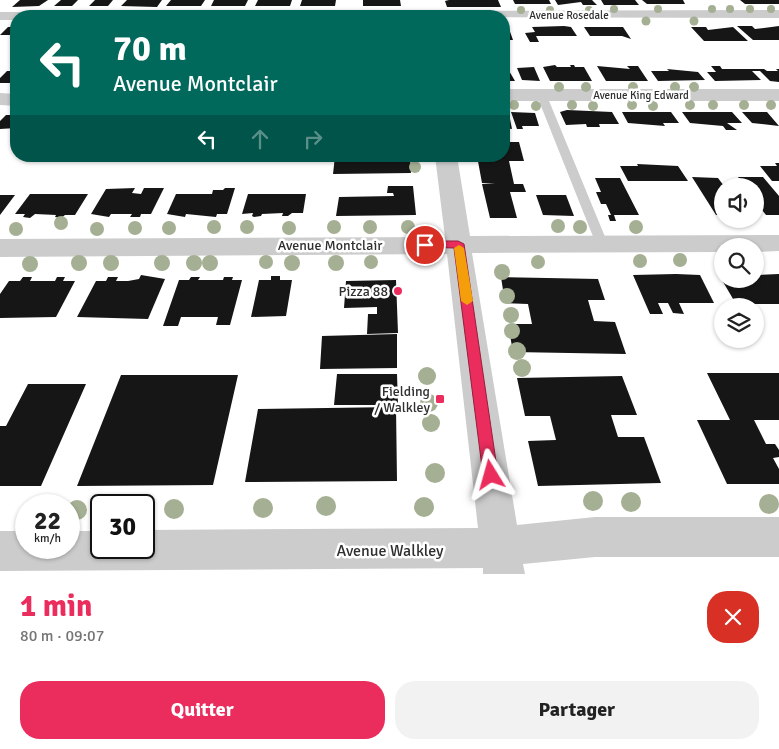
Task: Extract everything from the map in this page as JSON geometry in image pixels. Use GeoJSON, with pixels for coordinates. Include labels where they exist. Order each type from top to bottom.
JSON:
{"type":"FeatureCollection","features":[{"type":"Feature","properties":{"kind":"street","name":"Avenue Rosedale"},"geometry":{"type":"LineString","coordinates":[[510,16],[779,14]]}},
{"type":"Feature","properties":{"kind":"street","name":"Avenue King Edward"},"geometry":{"type":"LineString","coordinates":[[510,95],[779,95]]}},
{"type":"Feature","properties":{"kind":"street"},"geometry":{"type":"LineString","coordinates":[[447,162],[502,561]]}},
{"type":"Feature","properties":{"kind":"street","name":"Avenue Montclair"},"geometry":{"type":"LineString","coordinates":[[0,248],[779,243]]}},
{"type":"Feature","properties":{"kind":"street","name":"Avenue Walkley"},"geometry":{"type":"LineString","coordinates":[[0,551],[502,561],[595,537],[779,536]]}},
{"type":"Feature","properties":{"kind":"lane"},"geometry":{"type":"LineString","coordinates":[[542,96],[602,244]]}},
{"type":"Feature","properties":{"kind":"building"},"geometry":{"type":"Polygon","coordinates":[[[20,0],[48,0],[39,6],[12,7],[20,0]]]}},
{"type":"Feature","properties":{"kind":"building"},"geometry":{"type":"Polygon","coordinates":[[[61,0],[78,0],[72,6],[54,6],[61,0]]]}},
{"type":"Feature","properties":{"kind":"building"},"geometry":{"type":"Polygon","coordinates":[[[95,0],[113,0],[108,6],[89,6],[95,0]]]}},
{"type":"Feature","properties":{"kind":"building"},"geometry":{"type":"Polygon","coordinates":[[[127,0],[162,0],[157,7],[121,6],[127,0]]]}},
{"type":"Feature","properties":{"kind":"building"},"geometry":{"type":"Polygon","coordinates":[[[171,0],[205,0],[201,6],[166,6],[171,0]]]}},
{"type":"Feature","properties":{"kind":"building"},"geometry":{"type":"Polygon","coordinates":[[[214,0],[248,0],[245,6],[211,6],[214,0]]]}},
{"type":"Feature","properties":{"kind":"building"},"geometry":{"type":"Polygon","coordinates":[[[258,0],[292,0],[290,6],[255,6],[258,0]]]}},
{"type":"Feature","properties":{"kind":"building"},"geometry":{"type":"Polygon","coordinates":[[[302,0],[336,0],[335,6],[300,6],[302,0]]]}},
{"type":"Feature","properties":{"kind":"building"},"geometry":{"type":"Polygon","coordinates":[[[363,0],[400,0],[401,6],[363,6],[363,0]]]}},
{"type":"Feature","properties":{"kind":"building"},"geometry":{"type":"Polygon","coordinates":[[[498,0],[501,7],[447,7],[445,1],[498,0]]]}},
{"type":"Feature","properties":{"kind":"building"},"geometry":{"type":"Polygon","coordinates":[[[513,0],[549,0],[551,4],[515,4],[513,0]]]}},
{"type":"Feature","properties":{"kind":"building"},"geometry":{"type":"Polygon","coordinates":[[[555,0],[592,0],[597,5],[583,5],[581,2],[558,5],[555,0]]]}},
{"type":"Feature","properties":{"kind":"building"},"geometry":{"type":"Polygon","coordinates":[[[601,0],[635,0],[639,5],[604,5],[601,0]]]}},
{"type":"Feature","properties":{"kind":"building"},"geometry":{"type":"Polygon","coordinates":[[[642,0],[683,0],[685,4],[647,4],[642,0]]]}},
{"type":"Feature","properties":{"kind":"building"},"geometry":{"type":"Polygon","coordinates":[[[740,0],[779,0],[779,4],[745,4],[740,0]]]}},
{"type":"Feature","properties":{"kind":"building"},"geometry":{"type":"Polygon","coordinates":[[[737,26],[752,26],[755,29],[779,26],[779,40],[753,40],[737,26]]]}},
{"type":"Feature","properties":{"kind":"building"},"geometry":{"type":"Polygon","coordinates":[[[8,27],[10,27],[10,35],[0,35],[8,27]]]}},
{"type":"Feature","properties":{"kind":"building"},"geometry":{"type":"Polygon","coordinates":[[[532,27],[571,27],[577,36],[536,36],[539,42],[530,42],[525,33],[535,32],[532,27]]]}},
{"type":"Feature","properties":{"kind":"building"},"geometry":{"type":"Polygon","coordinates":[[[584,27],[623,27],[631,39],[622,36],[590,36],[584,27]]]}},
{"type":"Feature","properties":{"kind":"building"},"geometry":{"type":"Polygon","coordinates":[[[691,27],[706,27],[708,30],[733,27],[748,41],[704,41],[691,27]]]}},
{"type":"Feature","properties":{"kind":"building"},"geometry":{"type":"Polygon","coordinates":[[[555,65],[557,67],[571,67],[570,65],[574,65],[575,67],[584,67],[592,81],[550,81],[543,67],[555,65]]]}},
{"type":"Feature","properties":{"kind":"building"},"geometry":{"type":"Polygon","coordinates":[[[597,66],[630,69],[627,66],[638,66],[648,81],[606,81],[597,66]]]}},
{"type":"Feature","properties":{"kind":"building"},"geometry":{"type":"Polygon","coordinates":[[[711,66],[720,66],[722,69],[764,69],[767,71],[778,71],[776,69],[779,69],[779,82],[770,81],[760,71],[752,71],[761,80],[715,81],[707,72],[716,72],[711,66]]]}},
{"type":"Feature","properties":{"kind":"building"},"geometry":{"type":"Polygon","coordinates":[[[534,67],[540,81],[522,80],[517,68],[534,67]]]}},
{"type":"Feature","properties":{"kind":"building"},"geometry":{"type":"Polygon","coordinates":[[[667,69],[698,72],[705,80],[658,81],[651,71],[669,71],[667,69]]]}},
{"type":"Feature","properties":{"kind":"building"},"geometry":{"type":"Polygon","coordinates":[[[7,71],[10,71],[10,83],[0,83],[0,78],[7,71]]]}},
{"type":"Feature","properties":{"kind":"building"},"geometry":{"type":"Polygon","coordinates":[[[510,72],[515,81],[510,81],[510,72]]]}},
{"type":"Feature","properties":{"kind":"building"},"geometry":{"type":"Polygon","coordinates":[[[567,110],[612,112],[619,124],[599,124],[600,127],[587,127],[586,124],[566,125],[560,112],[567,110]]]}},
{"type":"Feature","properties":{"kind":"building"},"geometry":{"type":"Polygon","coordinates":[[[511,112],[535,113],[539,126],[522,126],[523,129],[517,129],[511,112]]]}},
{"type":"Feature","properties":{"kind":"building"},"geometry":{"type":"Polygon","coordinates":[[[622,112],[671,112],[679,123],[663,123],[665,126],[628,123],[622,112]]]}},
{"type":"Feature","properties":{"kind":"building"},"geometry":{"type":"Polygon","coordinates":[[[682,112],[732,112],[742,123],[727,123],[737,130],[726,130],[723,126],[690,123],[682,112]]]}},
{"type":"Feature","properties":{"kind":"building"},"geometry":{"type":"Polygon","coordinates":[[[742,112],[767,112],[779,126],[752,123],[742,112]]]}},
{"type":"Feature","properties":{"kind":"building"},"geometry":{"type":"Polygon","coordinates":[[[6,115],[10,115],[10,128],[0,129],[0,121],[6,115]]]}},
{"type":"Feature","properties":{"kind":"building"},"geometry":{"type":"Polygon","coordinates":[[[510,142],[519,142],[524,161],[510,161],[510,142]]]}},
{"type":"Feature","properties":{"kind":"building"},"geometry":{"type":"Polygon","coordinates":[[[334,162],[410,162],[411,173],[333,174],[334,162]]]}},
{"type":"Feature","properties":{"kind":"building"},"geometry":{"type":"Polygon","coordinates":[[[478,162],[509,162],[514,184],[523,184],[526,192],[510,192],[517,218],[490,218],[482,184],[495,184],[482,183],[478,162]]]}},
{"type":"Feature","properties":{"kind":"building"},"geometry":{"type":"Polygon","coordinates":[[[775,163],[779,163],[779,181],[772,181],[760,166],[777,166],[775,163]]]}},
{"type":"Feature","properties":{"kind":"building"},"geometry":{"type":"Polygon","coordinates":[[[637,164],[678,166],[688,181],[628,181],[620,166],[638,166],[637,164]]]}},
{"type":"Feature","properties":{"kind":"building"},"geometry":{"type":"Polygon","coordinates":[[[692,177],[718,178],[714,178],[714,212],[692,177]]]}},
{"type":"Feature","properties":{"kind":"building"},"geometry":{"type":"Polygon","coordinates":[[[738,177],[764,178],[739,178],[738,177]]]}},
{"type":"Feature","properties":{"kind":"building"},"geometry":{"type":"Polygon","coordinates":[[[595,178],[620,178],[639,215],[614,215],[616,221],[610,221],[608,215],[611,215],[606,204],[601,204],[596,192],[601,192],[595,178]]]}},
{"type":"Feature","properties":{"kind":"building"},"geometry":{"type":"Polygon","coordinates":[[[764,178],[779,196],[779,215],[766,215],[764,212],[764,178]]]}},
{"type":"Feature","properties":{"kind":"building"},"geometry":{"type":"Polygon","coordinates":[[[388,186],[413,186],[416,215],[336,216],[339,197],[394,196],[393,193],[387,193],[388,186]]]}},
{"type":"Feature","properties":{"kind":"building"},"geometry":{"type":"Polygon","coordinates":[[[135,188],[132,193],[141,194],[144,188],[164,188],[151,214],[130,217],[132,214],[111,214],[109,217],[91,214],[106,189],[135,188]]]}},
{"type":"Feature","properties":{"kind":"building"},"geometry":{"type":"Polygon","coordinates":[[[225,188],[235,188],[227,214],[217,214],[216,217],[186,214],[185,217],[167,214],[176,194],[212,194],[213,190],[223,190],[225,188]]]}},
{"type":"Feature","properties":{"kind":"building"},"geometry":{"type":"Polygon","coordinates":[[[30,194],[88,194],[75,215],[65,215],[61,218],[55,217],[56,215],[35,214],[30,218],[23,217],[25,214],[15,214],[30,194]]]}},
{"type":"Feature","properties":{"kind":"building"},"geometry":{"type":"Polygon","coordinates":[[[248,194],[306,194],[303,213],[292,213],[288,216],[282,216],[283,213],[262,214],[261,216],[254,217],[252,216],[253,213],[242,214],[248,194]]]}},
{"type":"Feature","properties":{"kind":"building"},"geometry":{"type":"Polygon","coordinates":[[[0,195],[15,195],[0,215],[0,195]]]}},
{"type":"Feature","properties":{"kind":"building"},"geometry":{"type":"Polygon","coordinates":[[[536,195],[566,195],[574,216],[543,215],[536,195]]]}},
{"type":"Feature","properties":{"kind":"building"},"geometry":{"type":"Polygon","coordinates":[[[779,274],[779,304],[764,304],[764,298],[732,298],[727,288],[764,288],[764,275],[779,274]]]}},
{"type":"Feature","properties":{"kind":"building"},"geometry":{"type":"Polygon","coordinates":[[[141,275],[165,279],[148,319],[77,317],[96,281],[106,281],[108,277],[118,277],[116,281],[128,281],[139,279],[141,275]]]}},
{"type":"Feature","properties":{"kind":"building"},"geometry":{"type":"Polygon","coordinates":[[[633,275],[700,275],[714,303],[679,303],[684,314],[673,313],[668,303],[658,303],[663,314],[650,314],[633,275]]]}},
{"type":"Feature","properties":{"kind":"building"},"geometry":{"type":"Polygon","coordinates":[[[271,276],[280,276],[280,280],[292,280],[286,316],[251,317],[259,280],[271,280],[271,276]]]}},
{"type":"Feature","properties":{"kind":"building"},"geometry":{"type":"Polygon","coordinates":[[[23,277],[32,277],[30,281],[55,281],[57,277],[65,277],[63,281],[75,281],[56,317],[0,318],[0,294],[9,281],[20,281],[23,277]]]}},
{"type":"Feature","properties":{"kind":"building"},"geometry":{"type":"Polygon","coordinates":[[[191,277],[200,277],[198,280],[223,280],[224,277],[233,277],[232,280],[242,280],[230,325],[216,325],[218,317],[181,317],[178,326],[163,326],[179,280],[189,280],[191,277]]]}},
{"type":"Feature","properties":{"kind":"building"},"geometry":{"type":"Polygon","coordinates":[[[501,277],[598,279],[605,300],[588,300],[594,321],[615,322],[626,354],[513,352],[508,324],[532,324],[528,304],[505,303],[501,277]]]}},
{"type":"Feature","properties":{"kind":"building"},"geometry":{"type":"Polygon","coordinates":[[[396,280],[398,333],[367,334],[368,314],[377,314],[377,307],[344,308],[346,281],[396,280]]]}},
{"type":"Feature","properties":{"kind":"building"},"geometry":{"type":"Polygon","coordinates":[[[397,334],[397,368],[320,369],[322,336],[397,334]]]}},
{"type":"Feature","properties":{"kind":"building"},"geometry":{"type":"Polygon","coordinates":[[[707,373],[779,373],[779,420],[754,420],[766,444],[775,444],[779,450],[779,457],[773,458],[779,469],[779,484],[727,484],[697,420],[730,420],[707,373]]]}},
{"type":"Feature","properties":{"kind":"building"},"geometry":{"type":"Polygon","coordinates":[[[337,374],[397,374],[398,405],[334,405],[337,374]]]}},
{"type":"Feature","properties":{"kind":"building"},"geometry":{"type":"Polygon","coordinates":[[[121,375],[238,375],[213,485],[77,486],[121,375]]]}},
{"type":"Feature","properties":{"kind":"building"},"geometry":{"type":"Polygon","coordinates":[[[622,376],[637,415],[611,415],[618,437],[644,437],[661,483],[538,486],[528,441],[556,440],[550,416],[525,416],[517,378],[622,376]]]}},
{"type":"Feature","properties":{"kind":"building"},"geometry":{"type":"Polygon","coordinates":[[[28,384],[86,384],[41,486],[0,486],[0,426],[6,426],[28,384]]]}},
{"type":"Feature","properties":{"kind":"building"},"geometry":{"type":"Polygon","coordinates":[[[396,407],[397,481],[245,482],[258,409],[396,407]]]}},
{"type":"Feature","properties":{"kind":"slow traffic"},"geometry":{"type":"LineString","coordinates":[[459,248],[467,301]]}},
{"type":"Feature","properties":{"kind":"place","name":"Pizza 88"},"geometry":{"type":"Point","coordinates":[398,291]}},
{"type":"Feature","properties":{"kind":"place","name":"Fielding / Walkley"},"geometry":{"type":"Point","coordinates":[440,399]}},
{"type":"Feature","properties":{"kind":"route"},"geometry":{"type":"LineString","coordinates":[[425,245],[458,244],[491,475]]}}]}
